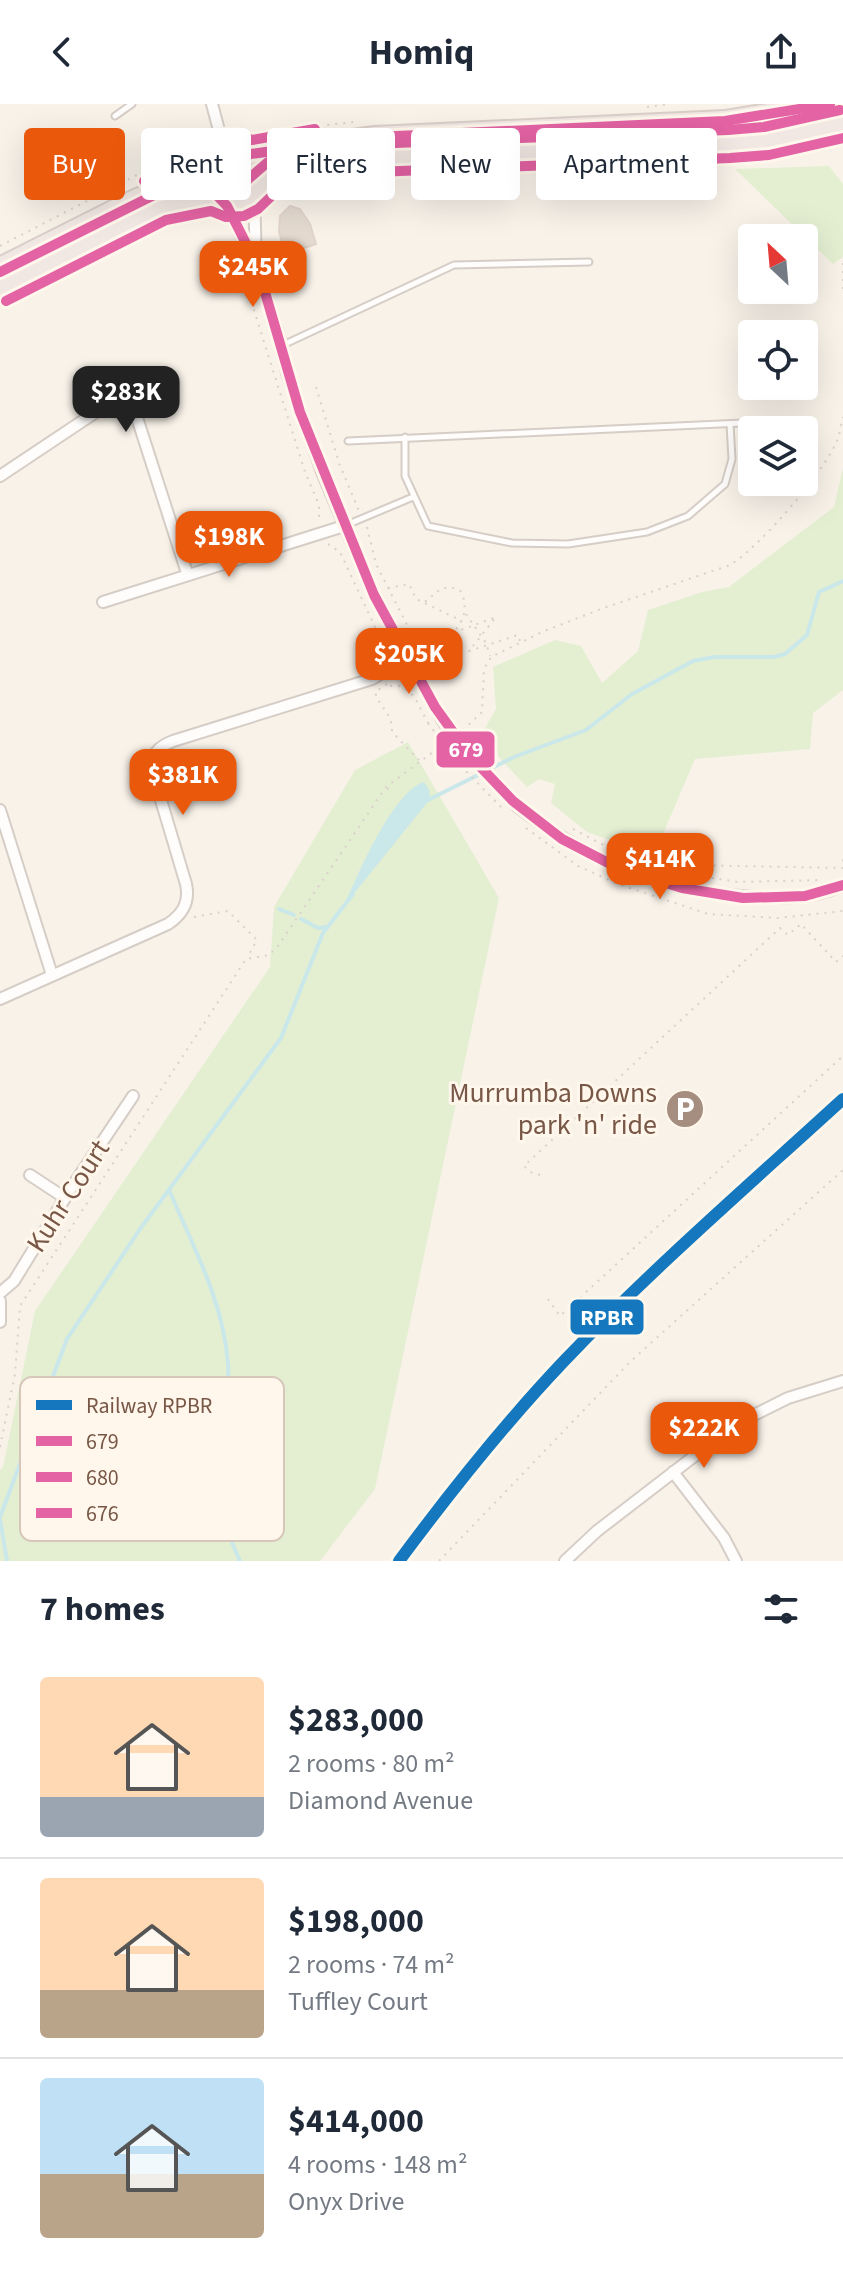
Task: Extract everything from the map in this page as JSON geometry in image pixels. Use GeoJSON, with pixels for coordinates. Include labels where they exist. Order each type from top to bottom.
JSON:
{"type":"FeatureCollection","features":[{"type":"Feature","properties":{"kind":"highway"},"geometry":{"type":"LineString","coordinates":[[257,189],[261,173],[251,154],[362,137],[725,121],[830,104]]}},
{"type":"Feature","properties":{"kind":"highway"},"geometry":{"type":"LineString","coordinates":[[251,193],[300,164],[336,158],[729,144],[766,141],[843,124]]}},
{"type":"Feature","properties":{"kind":"highway"},"geometry":{"type":"LineString","coordinates":[[0,268],[141,198]]}},
{"type":"Feature","properties":{"kind":"highway"},"geometry":{"type":"LineString","coordinates":[[0,288],[161,207],[220,200],[236,204],[242,200]]}},
{"type":"Feature","properties":{"kind":"street"},"geometry":{"type":"LineString","coordinates":[[212,104],[218,128]]}},
{"type":"Feature","properties":{"kind":"street"},"geometry":{"type":"LineString","coordinates":[[256,262],[257,189]]}},
{"type":"Feature","properties":{"kind":"street"},"geometry":{"type":"LineString","coordinates":[[220,200],[256,262],[282,346],[287,373],[314,452],[370,586],[441,718],[459,745],[518,807],[549,831],[625,871],[703,893],[771,898],[829,893],[843,898]]}},
{"type":"Feature","properties":{"kind":"street"},"geometry":{"type":"LineString","coordinates":[[0,476],[114,400],[131,399],[187,573]]}},
{"type":"Feature","properties":{"kind":"street"},"geometry":{"type":"LineString","coordinates":[[103,602],[344,526]]}},
{"type":"Feature","properties":{"kind":"street"},"geometry":{"type":"LineString","coordinates":[[0,999],[168,924],[183,911],[187,902],[186,884],[152,770],[153,755],[158,749],[173,741],[382,674],[407,657]]}},
{"type":"Feature","properties":{"kind":"street"},"geometry":{"type":"LineString","coordinates":[[0,810],[52,975]]}},
{"type":"Feature","properties":{"kind":"street"},"geometry":{"type":"LineString","coordinates":[[829,893],[838,882]]}},
{"type":"Feature","properties":{"kind":"street","name":"Kuhr Court"},"geometry":{"type":"LineString","coordinates":[[0,1293],[14,1281],[133,1096]]}},
{"type":"Feature","properties":{"kind":"street"},"geometry":{"type":"LineString","coordinates":[[30,1175],[65,1198]]}},
{"type":"Feature","properties":{"kind":"street"},"geometry":{"type":"LineString","coordinates":[[0,1301],[0,1322]]}},
{"type":"Feature","properties":{"kind":"street"},"geometry":{"type":"LineString","coordinates":[[565,1561],[597,1531],[736,1424],[788,1398],[843,1381]]}},
{"type":"Feature","properties":{"kind":"street"},"geometry":{"type":"LineString","coordinates":[[673,1472],[724,1538],[736,1561]]}},
{"type":"Feature","properties":{"kind":"lane"},"geometry":{"type":"LineString","coordinates":[[115,116],[132,104]]}},
{"type":"Feature","properties":{"kind":"lane"},"geometry":{"type":"LineString","coordinates":[[282,346],[454,265],[589,262]]}},
{"type":"Feature","properties":{"kind":"lane"},"geometry":{"type":"LineString","coordinates":[[405,437],[405,476],[428,526],[512,543],[568,544],[647,532],[688,516],[725,484],[732,459],[730,424]]}},
{"type":"Feature","properties":{"kind":"lane"},"geometry":{"type":"LineString","coordinates":[[348,441],[738,424]]}},
{"type":"Feature","properties":{"kind":"lane"},"geometry":{"type":"LineString","coordinates":[[344,526],[413,497]]}},
{"type":"Feature","properties":{"kind":"path"},"geometry":{"type":"LineString","coordinates":[[790,153],[843,142]]}},
{"type":"Feature","properties":{"kind":"path"},"geometry":{"type":"LineString","coordinates":[[199,212],[220,221],[232,240],[242,236]]}},
{"type":"Feature","properties":{"kind":"path"},"geometry":{"type":"LineString","coordinates":[[843,263],[843,289]]}},
{"type":"Feature","properties":{"kind":"path"},"geometry":{"type":"LineString","coordinates":[[316,387],[339,463],[363,520],[376,564],[436,683]]}},
{"type":"Feature","properties":{"kind":"path"},"geometry":{"type":"LineString","coordinates":[[474,723],[482,712],[484,669],[491,657],[601,609],[730,565],[749,554],[824,462],[837,441],[843,417]]}},
{"type":"Feature","properties":{"kind":"path"},"geometry":{"type":"LineString","coordinates":[[388,588],[409,584],[416,599],[438,612],[463,621]]}},
{"type":"Feature","properties":{"kind":"path"},"geometry":{"type":"LineString","coordinates":[[425,602],[441,587],[452,586],[462,592],[465,612],[463,621],[453,633],[496,617],[469,651],[518,635],[520,642]]}},
{"type":"Feature","properties":{"kind":"path"},"geometry":{"type":"LineString","coordinates":[[465,612],[491,657]]}},
{"type":"Feature","properties":{"kind":"path"},"geometry":{"type":"LineString","coordinates":[[382,674],[388,686]]}},
{"type":"Feature","properties":{"kind":"path"},"geometry":{"type":"LineString","coordinates":[[246,959],[269,955],[278,946],[386,787],[420,760],[392,732],[392,719],[375,692],[399,684],[408,689],[428,723]]}},
{"type":"Feature","properties":{"kind":"path"},"geometry":{"type":"LineString","coordinates":[[386,787],[393,793]]}},
{"type":"Feature","properties":{"kind":"path"},"geometry":{"type":"LineString","coordinates":[[566,825],[620,853]]}},
{"type":"Feature","properties":{"kind":"path"},"geometry":{"type":"LineString","coordinates":[[688,841],[682,853],[683,865],[843,868],[843,859]]}},
{"type":"Feature","properties":{"kind":"path"},"geometry":{"type":"LineString","coordinates":[[670,871],[738,882],[838,882]]}},
{"type":"Feature","properties":{"kind":"path"},"geometry":{"type":"LineString","coordinates":[[0,1447],[15,1374],[20,1306],[257,940],[231,914],[222,911],[200,918],[183,911]]}},
{"type":"Feature","properties":{"kind":"path"},"geometry":{"type":"LineString","coordinates":[[540,1175],[524,1166],[780,928],[788,935],[801,924],[836,962],[843,956]]}},
{"type":"Feature","properties":{"kind":"path"},"geometry":{"type":"LineString","coordinates":[[548,1299],[560,1316],[843,1056]]}},
{"type":"Feature","properties":{"kind":"path"},"geometry":{"type":"LineString","coordinates":[[439,1561],[631,1361],[843,1170]]}},
{"type":"Feature","properties":{"kind":"green space"},"geometry":{"type":"Polygon","coordinates":[[[829,166],[843,184],[843,257],[833,264],[818,249],[818,224],[792,224],[735,169],[829,166]]]}},
{"type":"Feature","properties":{"kind":"green space"},"geometry":{"type":"Polygon","coordinates":[[[843,468],[843,690],[813,713],[810,749],[695,759],[654,855],[587,832],[551,803],[555,784],[539,779],[527,787],[480,737],[496,709],[493,667],[555,640],[581,646],[602,683],[638,651],[648,610],[702,592],[729,587],[834,507],[843,468]]]}},
{"type":"Feature","properties":{"kind":"green space"},"geometry":{"type":"Polygon","coordinates":[[[408,742],[499,898],[375,1489],[320,1561],[0,1561],[0,1470],[20,1384],[20,1541],[284,1541],[284,1377],[21,1377],[35,1311],[270,967],[274,907],[355,770],[408,742]]]}},
{"type":"Feature","properties":{"kind":"water"},"geometry":{"type":"Polygon","coordinates":[[[424,782],[430,799],[344,906],[388,817],[412,789],[424,782]]]}},
{"type":"Feature","properties":{"kind":"building"},"geometry":{"type":"Polygon","coordinates":[[[290,206],[300,209],[310,224],[316,244],[286,254],[279,232],[280,216],[290,206]]]}},
{"type":"Feature","properties":{"kind":"waterway"},"geometry":{"type":"LineString","coordinates":[[428,800],[514,757],[586,730],[632,694],[693,661],[785,654],[807,635],[819,592],[843,581]]}},
{"type":"Feature","properties":{"kind":"waterway"},"geometry":{"type":"LineString","coordinates":[[53,1377],[67,1339],[140,1229],[281,1038],[323,933],[353,894]]}},
{"type":"Feature","properties":{"kind":"waterway"},"geometry":{"type":"LineString","coordinates":[[279,909],[294,915]]}},
{"type":"Feature","properties":{"kind":"waterway"},"geometry":{"type":"LineString","coordinates":[[301,919],[318,928],[328,927]]}},
{"type":"Feature","properties":{"kind":"waterway"},"geometry":{"type":"LineString","coordinates":[[169,1190],[214,1297],[225,1341],[228,1377]]}},
{"type":"Feature","properties":{"kind":"waterway"},"geometry":{"type":"LineString","coordinates":[[0,1517],[20,1464]]}},
{"type":"Feature","properties":{"kind":"waterway"},"geometry":{"type":"LineString","coordinates":[[0,1519],[7,1561]]}},
{"type":"Feature","properties":{"kind":"waterway"},"geometry":{"type":"LineString","coordinates":[[232,1541],[240,1561]]}},
{"type":"Feature","properties":{"kind":"rail line","name":"RPBR"},"geometry":{"type":"LineString","coordinates":[[399,1561],[479,1458],[565,1360],[667,1260],[843,1099]]}},
{"type":"Feature","properties":{"kind":"transit line","name":"679"},"geometry":{"type":"LineString","coordinates":[[830,104],[725,121],[375,137],[251,154],[226,150],[208,163],[207,185],[227,206],[257,265],[300,412],[374,595],[435,707],[471,757],[513,801],[562,839],[618,868],[682,888],[743,898],[805,896],[843,885]]}},
{"type":"Feature","properties":{"kind":"transit line","name":"676"},"geometry":{"type":"LineString","coordinates":[[0,272],[156,194],[213,182],[237,189],[268,162],[318,146],[728,130],[764,127],[840,110]]}},
{"type":"Feature","properties":{"kind":"transit line","name":"676"},"geometry":{"type":"LineString","coordinates":[[251,140],[267,137]]}},
{"type":"Feature","properties":{"kind":"transit line","name":"680"},"geometry":{"type":"LineString","coordinates":[[6,301],[166,220],[211,211],[226,217],[244,216],[258,209],[281,187],[323,174],[730,158],[769,155],[843,138]]}},
{"type":"Feature","properties":{"kind":"place","name":"Murrumba Downs park 'n' ride"},"geometry":{"type":"Point","coordinates":[685,1109]}}]}
